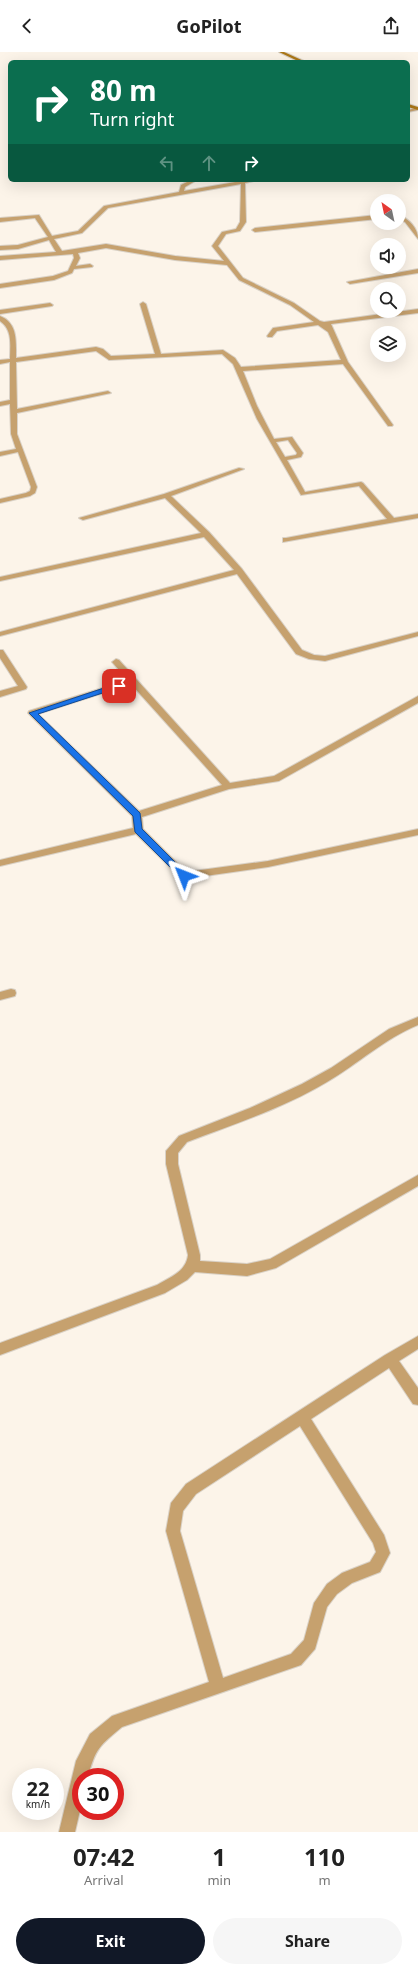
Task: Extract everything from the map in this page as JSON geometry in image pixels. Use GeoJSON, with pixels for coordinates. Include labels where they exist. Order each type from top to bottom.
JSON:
{"type":"FeatureCollection","features":[{"type":"Feature","properties":{"kind":"main road"},"geometry":{"type":"LineString","coordinates":[[281,52],[299,60]]}},
{"type":"Feature","properties":{"kind":"street"},"geometry":{"type":"LineString","coordinates":[[181,194],[183,186],[191,182]]}},
{"type":"Feature","properties":{"kind":"street"},"geometry":{"type":"LineString","coordinates":[[0,248],[18,248],[51,238],[80,232],[106,207],[242,182],[243,222],[238,230],[224,233],[215,246],[241,279],[292,304],[330,331]]}},
{"type":"Feature","properties":{"kind":"street"},"geometry":{"type":"LineString","coordinates":[[0,220],[37,216],[60,253]]}},
{"type":"Feature","properties":{"kind":"street"},"geometry":{"type":"LineString","coordinates":[[255,230],[370,219]]}},
{"type":"Feature","properties":{"kind":"street"},"geometry":{"type":"LineString","coordinates":[[406,220],[418,238]]}},
{"type":"Feature","properties":{"kind":"street"},"geometry":{"type":"LineString","coordinates":[[0,258],[75,252],[106,246],[175,258],[228,263]]}},
{"type":"Feature","properties":{"kind":"street"},"geometry":{"type":"LineString","coordinates":[[0,286],[54,278],[70,272],[77,258],[75,252]]}},
{"type":"Feature","properties":{"kind":"street"},"geometry":{"type":"LineString","coordinates":[[72,268],[90,266]]}},
{"type":"Feature","properties":{"kind":"street"},"geometry":{"type":"LineString","coordinates":[[350,282],[418,271]]}},
{"type":"Feature","properties":{"kind":"street"},"geometry":{"type":"LineString","coordinates":[[144,304],[159,356]]}},
{"type":"Feature","properties":{"kind":"street"},"geometry":{"type":"LineString","coordinates":[[0,312],[50,305]]}},
{"type":"Feature","properties":{"kind":"street"},"geometry":{"type":"LineString","coordinates":[[270,336],[275,329],[418,311]]}},
{"type":"Feature","properties":{"kind":"street"},"geometry":{"type":"LineString","coordinates":[[0,318],[11,329],[13,334],[14,434],[34,487],[33,492],[28,495],[0,501]]}},
{"type":"Feature","properties":{"kind":"street"},"geometry":{"type":"LineString","coordinates":[[327,323],[345,362],[390,425]]}},
{"type":"Feature","properties":{"kind":"street"},"geometry":{"type":"LineString","coordinates":[[0,330],[11,329]]}},
{"type":"Feature","properties":{"kind":"street"},"geometry":{"type":"LineString","coordinates":[[0,362],[96,349],[101,350],[109,358],[223,352],[230,355],[239,369],[255,410],[303,494],[361,484],[392,520]]}},
{"type":"Feature","properties":{"kind":"street"},"geometry":{"type":"LineString","coordinates":[[239,369],[345,362]]}},
{"type":"Feature","properties":{"kind":"street"},"geometry":{"type":"LineString","coordinates":[[13,412],[108,393]]}},
{"type":"Feature","properties":{"kind":"street"},"geometry":{"type":"LineString","coordinates":[[0,404],[13,402]]}},
{"type":"Feature","properties":{"kind":"street"},"geometry":{"type":"LineString","coordinates":[[272,441],[290,438],[300,453],[299,456],[283,459]]}},
{"type":"Feature","properties":{"kind":"street"},"geometry":{"type":"LineString","coordinates":[[0,454],[19,450]]}},
{"type":"Feature","properties":{"kind":"street"},"geometry":{"type":"LineString","coordinates":[[83,518],[166,495],[241,469]]}},
{"type":"Feature","properties":{"kind":"street"},"geometry":{"type":"LineString","coordinates":[[166,495],[206,534],[239,571],[299,652],[312,657],[325,659],[418,634]]}},
{"type":"Feature","properties":{"kind":"street"},"geometry":{"type":"LineString","coordinates":[[286,540],[418,516]]}},
{"type":"Feature","properties":{"kind":"street"},"geometry":{"type":"LineString","coordinates":[[0,579],[206,534]]}},
{"type":"Feature","properties":{"kind":"street"},"geometry":{"type":"LineString","coordinates":[[0,634],[239,571]]}},
{"type":"Feature","properties":{"kind":"street"},"geometry":{"type":"LineString","coordinates":[[0,652],[23,687],[0,694]]}},
{"type":"Feature","properties":{"kind":"street"},"geometry":{"type":"LineString","coordinates":[[116,662],[228,786]]}},
{"type":"Feature","properties":{"kind":"street"},"geometry":{"type":"LineString","coordinates":[[133,681],[32,713],[137,815],[138,830],[184,876],[268,864],[418,832]]}},
{"type":"Feature","properties":{"kind":"street"},"geometry":{"type":"LineString","coordinates":[[137,815],[228,786],[276,779],[418,699]]}},
{"type":"Feature","properties":{"kind":"street"},"geometry":{"type":"LineString","coordinates":[[0,863],[138,830]]}},
{"type":"Feature","properties":{"kind":"street"},"geometry":{"type":"LineString","coordinates":[[0,996],[11,994]]}},
{"type":"Feature","properties":{"kind":"street"},"geometry":{"type":"LineString","coordinates":[[0,1349],[161,1289],[183,1276],[193,1266],[194,1255],[172,1164],[172,1151],[183,1139],[288,1097],[318,1081],[377,1041],[401,1027],[418,1020]]}},
{"type":"Feature","properties":{"kind":"street"},"geometry":{"type":"LineString","coordinates":[[193,1266],[247,1270],[272,1264],[418,1180]]}},
{"type":"Feature","properties":{"kind":"street"},"geometry":{"type":"LineString","coordinates":[[218,1687],[173,1531],[176,1508],[191,1489],[303,1418],[390,1359],[418,1342]]}},
{"type":"Feature","properties":{"kind":"street"},"geometry":{"type":"LineString","coordinates":[[390,1359],[418,1399]]}},
{"type":"Feature","properties":{"kind":"street"},"geometry":{"type":"LineString","coordinates":[[67,1832],[84,1761],[95,1739],[117,1722],[296,1660],[310,1644],[321,1603],[332,1589],[347,1578],[375,1567],[383,1553],[380,1540],[303,1418]]}},
{"type":"Feature","properties":{"kind":"route"},"geometry":{"type":"LineString","coordinates":[[119,686],[32,713],[137,815],[138,830],[184,876]]}}]}
